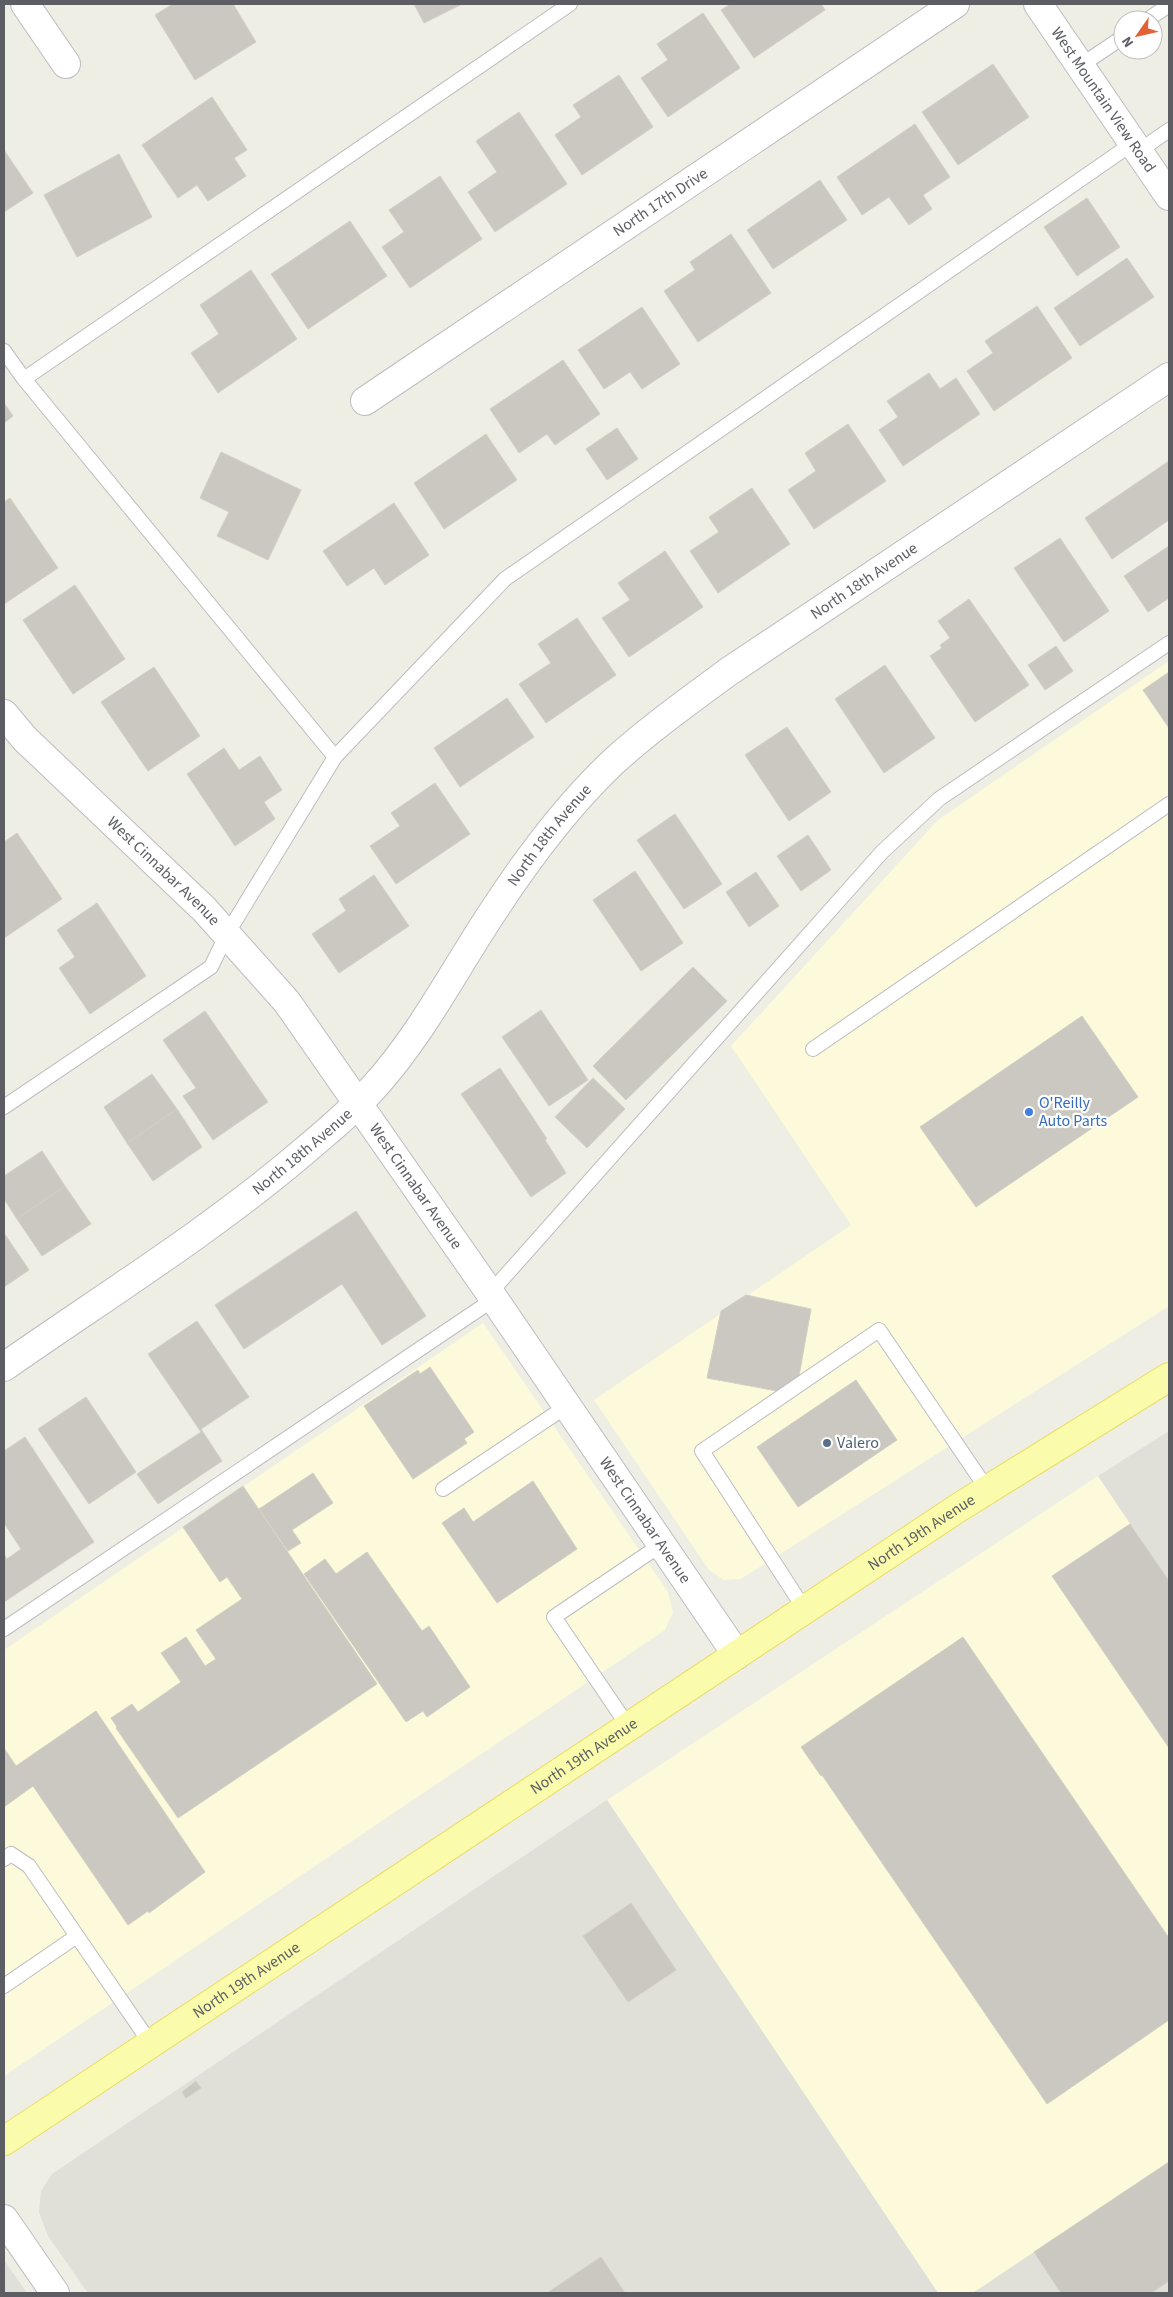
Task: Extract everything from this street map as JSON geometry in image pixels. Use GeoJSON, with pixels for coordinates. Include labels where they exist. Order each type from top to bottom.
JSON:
{"type":"FeatureCollection","features":[{"type":"Feature","properties":{"kind":"main road","name":"North 19th Avenue"},"geometry":{"type":"LineString","coordinates":[[4,2142],[628,1726],[988,1489],[1169,1377]]}},
{"type":"Feature","properties":{"kind":"street"},"geometry":{"type":"LineString","coordinates":[[25,4],[66,64]]}},
{"type":"Feature","properties":{"kind":"street","name":"North 17th Drive"},"geometry":{"type":"LineString","coordinates":[[365,401],[955,4]]}},
{"type":"Feature","properties":{"kind":"street","name":"West Mountain View Road"},"geometry":{"type":"LineString","coordinates":[[1038,4],[1169,196]]}},
{"type":"Feature","properties":{"kind":"street","name":"North 18th Avenue"},"geometry":{"type":"LineString","coordinates":[[4,1366],[219,1219],[265,1184],[358,1103],[374,1087],[410,1041],[442,995],[494,910],[544,841],[567,811],[612,763],[667,717],[728,672],[1169,377]]}},
{"type":"Feature","properties":{"kind":"street","name":"West Cinnabar Avenue"},"geometry":{"type":"LineString","coordinates":[[4,714],[25,739],[204,909],[287,1002],[492,1296],[737,1655]]}},
{"type":"Feature","properties":{"kind":"street"},"geometry":{"type":"LineString","coordinates":[[4,2218],[55,2293]]}},
{"type":"Feature","properties":{"kind":"lane"},"geometry":{"type":"LineString","coordinates":[[24,379],[570,4]]}},
{"type":"Feature","properties":{"kind":"lane"},"geometry":{"type":"LineString","coordinates":[[1080,66],[1113,44]]}},
{"type":"Feature","properties":{"kind":"lane"},"geometry":{"type":"LineString","coordinates":[[4,1106],[211,968],[227,934],[335,757],[505,579],[1136,147],[1169,130]]}},
{"type":"Feature","properties":{"kind":"lane"},"geometry":{"type":"LineString","coordinates":[[4,350],[24,379],[335,757]]}},
{"type":"Feature","properties":{"kind":"lane"},"geometry":{"type":"LineString","coordinates":[[4,1629],[492,1296],[882,852],[939,799],[1169,643]]}},
{"type":"Feature","properties":{"kind":"lane"},"geometry":{"type":"LineString","coordinates":[[813,1049],[1169,804]]}},
{"type":"Feature","properties":{"kind":"lane"},"geometry":{"type":"LineString","coordinates":[[805,1610],[702,1451],[879,1330],[988,1489]]}},
{"type":"Feature","properties":{"kind":"lane"},"geometry":{"type":"LineString","coordinates":[[443,1489],[567,1406]]}},
{"type":"Feature","properties":{"kind":"lane"},"geometry":{"type":"LineString","coordinates":[[628,1726],[554,1617],[662,1544]]}},
{"type":"Feature","properties":{"kind":"lane"},"geometry":{"type":"LineString","coordinates":[[4,1858],[11,1854],[29,1866],[151,2044]]}},
{"type":"Feature","properties":{"kind":"lane"},"geometry":{"type":"LineString","coordinates":[[4,1986],[77,1936]]}},
{"type":"Feature","properties":{"kind":"shaded area"},"geometry":{"type":"Polygon","coordinates":[[[1169,661],[1169,1306],[741,1579],[724,1580],[709,1570],[594,1400],[851,1225],[731,1046],[938,820],[1169,661]]]}},
{"type":"Feature","properties":{"kind":"shaded area"},"geometry":{"type":"Polygon","coordinates":[[[483,1323],[668,1592],[673,1612],[665,1630],[4,2076],[4,1650],[483,1323]]]}},
{"type":"Feature","properties":{"kind":"shaded area"},"geometry":{"type":"Polygon","coordinates":[[[1169,1431],[1169,1581],[1098,1476],[1169,1431]]]}},
{"type":"Feature","properties":{"kind":"shaded area"},"geometry":{"type":"Polygon","coordinates":[[[1098,1476],[1169,1581],[1169,2162],[973,2293],[938,2293],[607,1800],[1098,1476]]]}},
{"type":"Feature","properties":{"kind":"shaded area"},"geometry":{"type":"Polygon","coordinates":[[[607,1800],[938,2293],[88,2293],[48,2236],[39,2212],[41,2191],[52,2174],[607,1800]]]}},
{"type":"Feature","properties":{"kind":"shaded area"},"geometry":{"type":"Polygon","coordinates":[[[1169,2162],[1169,2293],[973,2293],[1034,2252],[1169,2162]]]}},
{"type":"Feature","properties":{"kind":"shaded area"},"geometry":{"type":"Polygon","coordinates":[[[4,2260],[27,2293],[4,2293],[4,2260]]]}},
{"type":"Feature","properties":{"kind":"building"},"geometry":{"type":"Polygon","coordinates":[[[173,4],[233,4],[256,42],[195,80],[155,15],[173,4]]]}},
{"type":"Feature","properties":{"kind":"building"},"geometry":{"type":"Polygon","coordinates":[[[414,4],[462,4],[424,23],[414,4]]]}},
{"type":"Feature","properties":{"kind":"building"},"geometry":{"type":"Polygon","coordinates":[[[731,4],[821,4],[825,10],[754,58],[721,10],[731,4]]]}},
{"type":"Feature","properties":{"kind":"building"},"geometry":{"type":"Polygon","coordinates":[[[703,13],[740,68],[668,117],[641,78],[668,60],[657,44],[703,13]]]}},
{"type":"Feature","properties":{"kind":"building"},"geometry":{"type":"Polygon","coordinates":[[[993,64],[1029,117],[958,165],[922,112],[993,64]]]}},
{"type":"Feature","properties":{"kind":"building"},"geometry":{"type":"Polygon","coordinates":[[[619,75],[653,127],[582,175],[555,135],[581,117],[573,105],[619,75]]]}},
{"type":"Feature","properties":{"kind":"building"},"geometry":{"type":"Polygon","coordinates":[[[212,97],[247,150],[234,158],[246,176],[208,201],[197,185],[178,198],[142,145],[212,97]]]}},
{"type":"Feature","properties":{"kind":"building"},"geometry":{"type":"Polygon","coordinates":[[[519,112],[567,184],[495,232],[468,192],[497,172],[476,141],[519,112]]]}},
{"type":"Feature","properties":{"kind":"building"},"geometry":{"type":"Polygon","coordinates":[[[915,124],[950,177],[923,195],[932,209],[909,225],[889,197],[862,215],[837,177],[915,124]]]}},
{"type":"Feature","properties":{"kind":"building"},"geometry":{"type":"Polygon","coordinates":[[[4,150],[33,193],[4,212],[4,150]]]}},
{"type":"Feature","properties":{"kind":"building"},"geometry":{"type":"Polygon","coordinates":[[[119,154],[152,217],[77,257],[44,195],[119,154]]]}},
{"type":"Feature","properties":{"kind":"building"},"geometry":{"type":"Polygon","coordinates":[[[440,176],[482,239],[410,288],[382,247],[404,232],[389,210],[440,176]]]}},
{"type":"Feature","properties":{"kind":"building"},"geometry":{"type":"Polygon","coordinates":[[[820,180],[847,220],[773,269],[747,230],[820,180]]]}},
{"type":"Feature","properties":{"kind":"building"},"geometry":{"type":"Polygon","coordinates":[[[1087,198],[1120,247],[1077,276],[1044,227],[1087,198]]]}},
{"type":"Feature","properties":{"kind":"building"},"geometry":{"type":"Polygon","coordinates":[[[350,221],[387,276],[308,329],[271,274],[350,221]]]}},
{"type":"Feature","properties":{"kind":"building"},"geometry":{"type":"Polygon","coordinates":[[[731,234],[771,293],[698,342],[664,291],[695,270],[690,262],[731,234]]]}},
{"type":"Feature","properties":{"kind":"building"},"geometry":{"type":"Polygon","coordinates":[[[1127,258],[1154,297],[1080,346],[1054,308],[1127,258]]]}},
{"type":"Feature","properties":{"kind":"building"},"geometry":{"type":"Polygon","coordinates":[[[251,270],[297,339],[218,393],[191,353],[219,334],[200,305],[251,270]]]}},
{"type":"Feature","properties":{"kind":"building"},"geometry":{"type":"Polygon","coordinates":[[[1037,306],[1072,358],[994,411],[967,371],[993,353],[985,341],[1037,306]]]}},
{"type":"Feature","properties":{"kind":"building"},"geometry":{"type":"Polygon","coordinates":[[[642,307],[680,364],[642,389],[630,372],[604,389],[578,350],[642,307]]]}},
{"type":"Feature","properties":{"kind":"building"},"geometry":{"type":"Polygon","coordinates":[[[563,360],[600,414],[555,445],[547,434],[519,453],[490,409],[563,360]]]}},
{"type":"Feature","properties":{"kind":"building"},"geometry":{"type":"Polygon","coordinates":[[[929,373],[940,389],[956,378],[980,414],[903,466],[879,430],[898,417],[887,401],[929,373]]]}},
{"type":"Feature","properties":{"kind":"building"},"geometry":{"type":"Polygon","coordinates":[[[4,403],[13,416],[4,423],[4,403]]]}},
{"type":"Feature","properties":{"kind":"building"},"geometry":{"type":"Polygon","coordinates":[[[848,424],[886,481],[814,529],[788,490],[816,471],[805,453],[848,424]]]}},
{"type":"Feature","properties":{"kind":"building"},"geometry":{"type":"Polygon","coordinates":[[[617,428],[638,459],[607,480],[586,449],[617,428]]]}},
{"type":"Feature","properties":{"kind":"building"},"geometry":{"type":"Polygon","coordinates":[[[486,434],[517,480],[444,529],[414,483],[486,434]]]}},
{"type":"Feature","properties":{"kind":"building"},"geometry":{"type":"Polygon","coordinates":[[[221,452],[301,490],[268,560],[217,536],[229,512],[200,498],[221,452]]]}},
{"type":"Feature","properties":{"kind":"building"},"geometry":{"type":"Polygon","coordinates":[[[1169,461],[1169,520],[1112,559],[1085,518],[1169,461]]]}},
{"type":"Feature","properties":{"kind":"building"},"geometry":{"type":"Polygon","coordinates":[[[752,488],[790,544],[718,593],[690,551],[719,532],[709,517],[752,488]]]}},
{"type":"Feature","properties":{"kind":"building"},"geometry":{"type":"Polygon","coordinates":[[[10,498],[58,568],[4,604],[4,502],[10,498]]]}},
{"type":"Feature","properties":{"kind":"building"},"geometry":{"type":"Polygon","coordinates":[[[394,503],[429,555],[385,585],[374,568],[347,586],[323,551],[394,503]]]}},
{"type":"Feature","properties":{"kind":"building"},"geometry":{"type":"Polygon","coordinates":[[[1060,538],[1109,611],[1064,642],[1014,568],[1060,538]]]}},
{"type":"Feature","properties":{"kind":"building"},"geometry":{"type":"Polygon","coordinates":[[[1169,546],[1169,598],[1148,612],[1124,576],[1169,546]]]}},
{"type":"Feature","properties":{"kind":"building"},"geometry":{"type":"Polygon","coordinates":[[[665,551],[703,607],[629,657],[602,618],[630,600],[618,583],[665,551]]]}},
{"type":"Feature","properties":{"kind":"building"},"geometry":{"type":"Polygon","coordinates":[[[75,585],[125,659],[73,694],[23,620],[75,585]]]}},
{"type":"Feature","properties":{"kind":"building"},"geometry":{"type":"Polygon","coordinates":[[[969,599],[1029,685],[975,722],[930,656],[942,648],[940,645],[950,638],[938,621],[969,599]]]}},
{"type":"Feature","properties":{"kind":"building"},"geometry":{"type":"Polygon","coordinates":[[[577,618],[616,675],[546,723],[519,684],[551,663],[538,644],[577,618]]]}},
{"type":"Feature","properties":{"kind":"building"},"geometry":{"type":"Polygon","coordinates":[[[1056,646],[1073,671],[1045,690],[1028,665],[1056,646]]]}},
{"type":"Feature","properties":{"kind":"building"},"geometry":{"type":"Polygon","coordinates":[[[885,665],[935,738],[884,773],[835,699],[885,665]]]}},
{"type":"Feature","properties":{"kind":"building"},"geometry":{"type":"Polygon","coordinates":[[[154,667],[200,736],[148,771],[101,702],[154,667]]]}},
{"type":"Feature","properties":{"kind":"building"},"geometry":{"type":"Polygon","coordinates":[[[1169,672],[1169,728],[1143,690],[1169,672]]]}},
{"type":"Feature","properties":{"kind":"building"},"geometry":{"type":"Polygon","coordinates":[[[507,698],[534,737],[460,787],[434,748],[507,698]]]}},
{"type":"Feature","properties":{"kind":"building"},"geometry":{"type":"Polygon","coordinates":[[[787,727],[831,792],[789,821],[745,755],[787,727]]]}},
{"type":"Feature","properties":{"kind":"building"},"geometry":{"type":"Polygon","coordinates":[[[224,748],[239,770],[260,756],[282,790],[264,802],[275,819],[235,846],[187,774],[224,748]]]}},
{"type":"Feature","properties":{"kind":"building"},"geometry":{"type":"Polygon","coordinates":[[[435,783],[470,834],[396,884],[370,846],[400,826],[391,813],[435,783]]]}},
{"type":"Feature","properties":{"kind":"building"},"geometry":{"type":"Polygon","coordinates":[[[675,814],[722,884],[684,909],[637,840],[675,814]]]}},
{"type":"Feature","properties":{"kind":"building"},"geometry":{"type":"Polygon","coordinates":[[[17,833],[62,899],[4,938],[4,842],[17,833]]]}},
{"type":"Feature","properties":{"kind":"building"},"geometry":{"type":"Polygon","coordinates":[[[808,835],[831,870],[801,891],[777,856],[808,835]]]}},
{"type":"Feature","properties":{"kind":"building"},"geometry":{"type":"Polygon","coordinates":[[[635,871],[683,943],[641,971],[593,900],[635,871]]]}},
{"type":"Feature","properties":{"kind":"building"},"geometry":{"type":"Polygon","coordinates":[[[756,872],[779,906],[749,927],[726,892],[756,872]]]}},
{"type":"Feature","properties":{"kind":"building"},"geometry":{"type":"Polygon","coordinates":[[[374,875],[409,926],[339,973],[312,934],[346,911],[339,899],[374,875]]]}},
{"type":"Feature","properties":{"kind":"building"},"geometry":{"type":"Polygon","coordinates":[[[97,903],[146,976],[90,1014],[59,968],[75,957],[57,930],[97,903]]]}},
{"type":"Feature","properties":{"kind":"building"},"geometry":{"type":"Polygon","coordinates":[[[693,967],[727,1001],[626,1100],[593,1066],[693,967]]]}},
{"type":"Feature","properties":{"kind":"building"},"geometry":{"type":"Polygon","coordinates":[[[541,1010],[588,1080],[549,1106],[502,1037],[541,1010]]]}},
{"type":"Feature","properties":{"kind":"building"},"geometry":{"type":"Polygon","coordinates":[[[205,1011],[268,1102],[213,1140],[183,1096],[196,1088],[163,1040],[205,1011]]]}},
{"type":"Feature","properties":{"kind":"building","name":"O'Reilly Auto Parts"},"geometry":{"type":"Polygon","coordinates":[[[1082,1016],[1138,1097],[976,1207],[920,1127],[1082,1016]]]}},
{"type":"Feature","properties":{"kind":"building"},"geometry":{"type":"Polygon","coordinates":[[[500,1068],[547,1139],[545,1140],[566,1173],[531,1197],[461,1094],[500,1068]]]}},
{"type":"Feature","properties":{"kind":"building"},"geometry":{"type":"Polygon","coordinates":[[[152,1074],[177,1109],[127,1143],[104,1107],[152,1074]]]}},
{"type":"Feature","properties":{"kind":"building"},"geometry":{"type":"Polygon","coordinates":[[[593,1078],[625,1109],[587,1148],[555,1117],[593,1078]]]}},
{"type":"Feature","properties":{"kind":"building"},"geometry":{"type":"Polygon","coordinates":[[[177,1109],[202,1147],[153,1181],[127,1143],[177,1109]]]}},
{"type":"Feature","properties":{"kind":"building"},"geometry":{"type":"Polygon","coordinates":[[[42,1151],[65,1186],[17,1219],[4,1199],[4,1176],[42,1151]]]}},
{"type":"Feature","properties":{"kind":"building"},"geometry":{"type":"Polygon","coordinates":[[[65,1186],[91,1224],[42,1256],[17,1219],[65,1186]]]}},
{"type":"Feature","properties":{"kind":"building"},"geometry":{"type":"Polygon","coordinates":[[[356,1211],[426,1316],[382,1345],[342,1284],[244,1349],[215,1305],[356,1211]]]}},
{"type":"Feature","properties":{"kind":"building"},"geometry":{"type":"Polygon","coordinates":[[[4,1233],[29,1270],[4,1287],[4,1233]]]}},
{"type":"Feature","properties":{"kind":"building"},"geometry":{"type":"Polygon","coordinates":[[[746,1295],[811,1309],[799,1376],[777,1391],[707,1378],[721,1311],[746,1295]]]}},
{"type":"Feature","properties":{"kind":"building"},"geometry":{"type":"Polygon","coordinates":[[[197,1321],[249,1397],[201,1429],[222,1461],[158,1504],[137,1474],[201,1432],[148,1354],[197,1321]]]}},
{"type":"Feature","properties":{"kind":"building"},"geometry":{"type":"Polygon","coordinates":[[[430,1367],[474,1432],[464,1439],[467,1443],[413,1479],[364,1406],[418,1370],[420,1374],[430,1367]]]}},
{"type":"Feature","properties":{"kind":"building","name":"Valero"},"geometry":{"type":"Polygon","coordinates":[[[856,1380],[897,1440],[798,1507],[757,1447],[856,1380]]]}},
{"type":"Feature","properties":{"kind":"building"},"geometry":{"type":"Polygon","coordinates":[[[86,1397],[136,1472],[89,1504],[38,1429],[86,1397]]]}},
{"type":"Feature","properties":{"kind":"building"},"geometry":{"type":"Polygon","coordinates":[[[25,1437],[94,1542],[4,1602],[4,1554],[7,1559],[21,1549],[4,1523],[4,1451],[25,1437]]]}},
{"type":"Feature","properties":{"kind":"building"},"geometry":{"type":"Polygon","coordinates":[[[313,1473],[333,1503],[292,1530],[301,1543],[288,1551],[259,1509],[313,1473]]]}},
{"type":"Feature","properties":{"kind":"building"},"geometry":{"type":"Polygon","coordinates":[[[533,1481],[577,1549],[497,1603],[442,1523],[464,1508],[473,1522],[533,1481]]]}},
{"type":"Feature","properties":{"kind":"building"},"geometry":{"type":"Polygon","coordinates":[[[243,1486],[377,1684],[178,1818],[111,1718],[132,1704],[138,1712],[181,1682],[161,1653],[186,1637],[205,1666],[216,1659],[196,1630],[242,1599],[227,1577],[220,1582],[183,1527],[243,1486]]]}},
{"type":"Feature","properties":{"kind":"building"},"geometry":{"type":"Polygon","coordinates":[[[1130,1524],[1169,1581],[1169,1748],[1052,1576],[1130,1524]]]}},
{"type":"Feature","properties":{"kind":"building"},"geometry":{"type":"Polygon","coordinates":[[[367,1552],[422,1631],[429,1626],[470,1687],[427,1717],[423,1711],[406,1722],[304,1574],[325,1559],[336,1574],[367,1552]]]}},
{"type":"Feature","properties":{"kind":"building"},"geometry":{"type":"Polygon","coordinates":[[[963,1637],[1169,1938],[1169,2020],[1047,2104],[801,1747],[963,1637]]]}},
{"type":"Feature","properties":{"kind":"building"},"geometry":{"type":"Polygon","coordinates":[[[96,1711],[205,1872],[149,1913],[148,1911],[128,1925],[33,1786],[4,1807],[4,1748],[16,1766],[96,1711]]]}},
{"type":"Feature","properties":{"kind":"building"},"geometry":{"type":"Polygon","coordinates":[[[631,1903],[676,1970],[628,2002],[583,1936],[631,1903]]]}},
{"type":"Feature","properties":{"kind":"building"},"geometry":{"type":"Polygon","coordinates":[[[196,2081],[201,2088],[186,2098],[182,2092],[196,2081]]]}},
{"type":"Feature","properties":{"kind":"building"},"geometry":{"type":"Polygon","coordinates":[[[1169,2162],[1169,2281],[1151,2293],[1061,2293],[1034,2252],[1169,2162]]]}},
{"type":"Feature","properties":{"kind":"building"},"geometry":{"type":"Polygon","coordinates":[[[601,2257],[625,2293],[547,2293],[601,2257]]]}},
{"type":"Feature","properties":{"kind":"place","name":"O'Reilly Auto Parts"},"geometry":{"type":"Point","coordinates":[1029,1112]}},
{"type":"Feature","properties":{"kind":"place","name":"Valero"},"geometry":{"type":"Point","coordinates":[827,1443]}}]}
